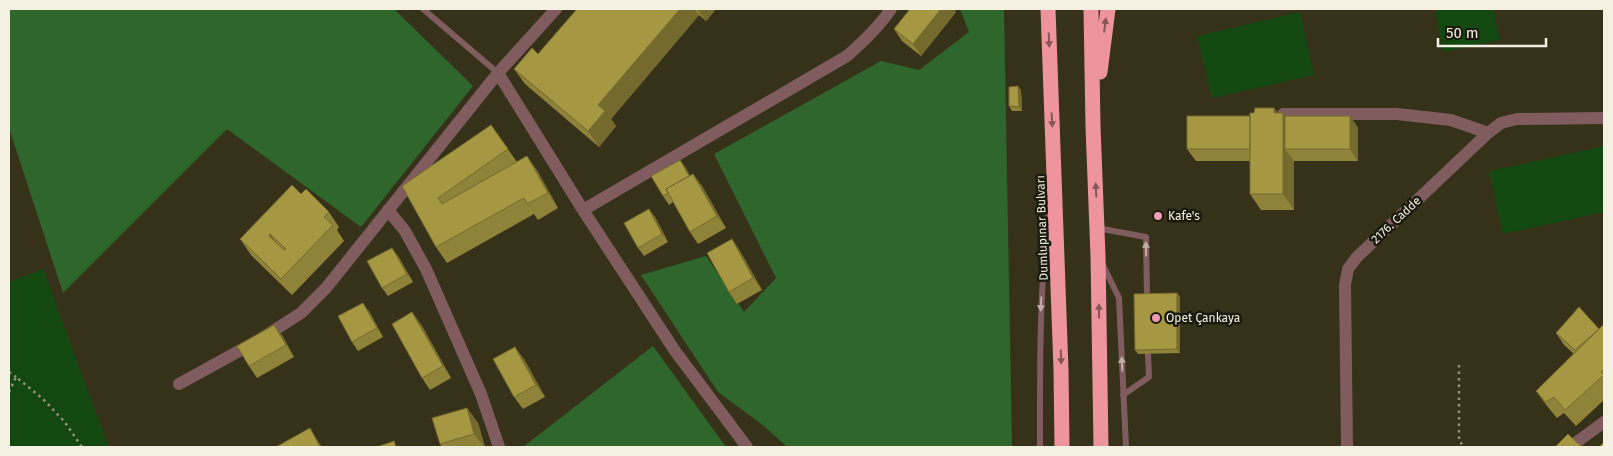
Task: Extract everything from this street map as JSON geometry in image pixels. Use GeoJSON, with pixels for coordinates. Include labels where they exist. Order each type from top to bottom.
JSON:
{"type":"FeatureCollection","features":[{"type":"Feature","properties":{"kind":"highway","name":"Dumlupınar Bulvarı"},"geometry":{"type":"LineString","coordinates":[[1048,9],[1055,169],[1062,447]]}},
{"type":"Feature","properties":{"kind":"highway"},"geometry":{"type":"LineString","coordinates":[[1090,9],[1098,256],[1101,447]]}},
{"type":"Feature","properties":{"kind":"highway"},"geometry":{"type":"LineString","coordinates":[[1093,126],[1108,9]]}},
{"type":"Feature","properties":{"kind":"street"},"geometry":{"type":"LineString","coordinates":[[179,384],[258,340],[301,313],[326,288],[498,72],[556,9]]}},
{"type":"Feature","properties":{"kind":"street"},"geometry":{"type":"LineString","coordinates":[[583,210],[847,56],[867,38],[891,9]]}},
{"type":"Feature","properties":{"kind":"street"},"geometry":{"type":"LineString","coordinates":[[498,72],[583,210],[675,351],[747,447]]}},
{"type":"Feature","properties":{"kind":"street"},"geometry":{"type":"LineString","coordinates":[[1283,114],[1397,114],[1451,120],[1488,133]]}},
{"type":"Feature","properties":{"kind":"street","name":"2176. Cadde"},"geometry":{"type":"LineString","coordinates":[[1347,447],[1345,285],[1348,269],[1357,257],[1488,133],[1501,123],[1517,119],[1604,118]]}},
{"type":"Feature","properties":{"kind":"street"},"geometry":{"type":"LineString","coordinates":[[388,210],[405,231],[426,269],[481,394],[499,447]]}},
{"type":"Feature","properties":{"kind":"street"},"geometry":{"type":"LineString","coordinates":[[1570,447],[1604,422]]}},
{"type":"Feature","properties":{"kind":"lane"},"geometry":{"type":"LineString","coordinates":[[424,9],[498,72]]}},
{"type":"Feature","properties":{"kind":"lane"},"geometry":{"type":"LineString","coordinates":[[1040,447],[1041,323],[1044,253],[1055,169]]}},
{"type":"Feature","properties":{"kind":"lane"},"geometry":{"type":"LineString","coordinates":[[1097,228],[1146,237],[1147,298]]}},
{"type":"Feature","properties":{"kind":"lane"},"geometry":{"type":"LineString","coordinates":[[1098,256],[1119,298],[1126,447]]}},
{"type":"Feature","properties":{"kind":"lane"},"geometry":{"type":"LineString","coordinates":[[1123,395],[1149,377],[1148,354]]}},
{"type":"Feature","properties":{"kind":"path"},"geometry":{"type":"LineString","coordinates":[[1459,365],[1459,441],[1465,447]]}},
{"type":"Feature","properties":{"kind":"path"},"geometry":{"type":"LineString","coordinates":[[9,372],[43,399],[64,421],[82,447]]}},
{"type":"Feature","properties":{"kind":"path"},"geometry":{"type":"LineString","coordinates":[[9,392],[16,377]]}},
{"type":"Feature","properties":{"kind":"green space"},"geometry":{"type":"Polygon","coordinates":[[[9,9],[394,9],[473,86],[361,227],[227,129],[63,293],[9,128],[9,9]]]}},
{"type":"Feature","properties":{"kind":"green space"},"geometry":{"type":"Polygon","coordinates":[[[960,9],[1004,9],[1012,447],[787,447],[764,426],[718,392],[641,275],[706,256],[744,312],[776,278],[714,154],[881,61],[919,70],[969,32],[960,9]]]}},
{"type":"Feature","properties":{"kind":"green space"},"geometry":{"type":"Polygon","coordinates":[[[1435,9],[1493,9],[1500,40],[1443,52],[1435,9]]]}},
{"type":"Feature","properties":{"kind":"green space"},"geometry":{"type":"Polygon","coordinates":[[[1300,12],[1314,75],[1212,98],[1197,36],[1300,12]]]}},
{"type":"Feature","properties":{"kind":"green space"},"geometry":{"type":"Polygon","coordinates":[[[1604,146],[1604,212],[1503,234],[1489,171],[1604,146]]]}},
{"type":"Feature","properties":{"kind":"green space"},"geometry":{"type":"Polygon","coordinates":[[[43,269],[108,447],[9,447],[9,282],[43,269]]]}},
{"type":"Feature","properties":{"kind":"green space"},"geometry":{"type":"Polygon","coordinates":[[[653,346],[726,447],[523,447],[653,346]]]}},
{"type":"Feature","properties":{"kind":"building"},"geometry":{"type":"Polygon","coordinates":[[[577,9],[680,9],[598,105],[605,111],[588,131],[514,69],[532,48],[538,54],[577,9]]]}},
{"type":"Feature","properties":{"kind":"building"},"geometry":{"type":"Polygon","coordinates":[[[910,9],[941,9],[913,44],[894,29],[910,9]]]}},
{"type":"Feature","properties":{"kind":"building"},"geometry":{"type":"Polygon","coordinates":[[[1018,86],[1019,107],[1009,106],[1009,87],[1018,86]]]}},
{"type":"Feature","properties":{"kind":"building"},"geometry":{"type":"Polygon","coordinates":[[[1255,108],[1274,108],[1274,113],[1283,113],[1283,194],[1250,194],[1250,113],[1254,113],[1255,108]]]}},
{"type":"Feature","properties":{"kind":"building"},"geometry":{"type":"Polygon","coordinates":[[[1187,116],[1250,116],[1250,149],[1187,149],[1187,116]]]}},
{"type":"Feature","properties":{"kind":"building"},"geometry":{"type":"Polygon","coordinates":[[[1285,116],[1350,116],[1350,149],[1285,149],[1285,116]]]}},
{"type":"Feature","properties":{"kind":"building"},"geometry":{"type":"Polygon","coordinates":[[[491,125],[508,149],[438,198],[442,204],[527,156],[548,193],[527,204],[524,198],[436,247],[402,186],[491,125]]]}},
{"type":"Feature","properties":{"kind":"building"},"geometry":{"type":"Polygon","coordinates":[[[680,160],[689,176],[666,189],[668,193],[663,196],[651,176],[680,160]]]}},
{"type":"Feature","properties":{"kind":"building"},"geometry":{"type":"Polygon","coordinates":[[[693,174],[717,216],[690,232],[666,189],[693,174]]]}},
{"type":"Feature","properties":{"kind":"building"},"geometry":{"type":"Polygon","coordinates":[[[292,185],[301,194],[306,189],[329,212],[324,217],[333,225],[281,279],[240,239],[292,185]],[[270,234],[269,236],[284,250],[286,249],[270,234]]]}},
{"type":"Feature","properties":{"kind":"building"},"geometry":{"type":"Polygon","coordinates":[[[649,209],[662,234],[638,248],[624,223],[649,209]]]}},
{"type":"Feature","properties":{"kind":"building"},"geometry":{"type":"Polygon","coordinates":[[[732,239],[753,278],[729,292],[707,253],[732,239]]]}},
{"type":"Feature","properties":{"kind":"building"},"geometry":{"type":"Polygon","coordinates":[[[392,248],[407,274],[382,288],[367,261],[392,248]]]}},
{"type":"Feature","properties":{"kind":"building"},"geometry":{"type":"Polygon","coordinates":[[[1177,293],[1177,349],[1135,350],[1134,294],[1177,293]]]}},
{"type":"Feature","properties":{"kind":"building"},"geometry":{"type":"Polygon","coordinates":[[[363,303],[377,328],[352,342],[338,316],[363,303]]]}},
{"type":"Feature","properties":{"kind":"building"},"geometry":{"type":"Polygon","coordinates":[[[1579,307],[1599,329],[1575,350],[1556,333],[1579,307]]]}},
{"type":"Feature","properties":{"kind":"building"},"geometry":{"type":"Polygon","coordinates":[[[412,312],[443,366],[422,378],[392,324],[412,312]]]}},
{"type":"Feature","properties":{"kind":"building"},"geometry":{"type":"Polygon","coordinates":[[[1604,324],[1604,369],[1601,372],[1604,375],[1565,410],[1554,397],[1546,402],[1536,391],[1604,324]]]}},
{"type":"Feature","properties":{"kind":"building"},"geometry":{"type":"Polygon","coordinates":[[[274,325],[286,345],[249,366],[237,346],[274,325]]]}},
{"type":"Feature","properties":{"kind":"building"},"geometry":{"type":"Polygon","coordinates":[[[515,347],[536,385],[514,397],[493,359],[515,347]]]}},
{"type":"Feature","properties":{"kind":"building"},"geometry":{"type":"Polygon","coordinates":[[[467,408],[474,434],[440,444],[432,418],[467,408]]]}},
{"type":"Feature","properties":{"kind":"building"},"geometry":{"type":"Polygon","coordinates":[[[310,428],[320,447],[276,447],[310,428]]]}},
{"type":"Feature","properties":{"kind":"building"},"geometry":{"type":"Polygon","coordinates":[[[1568,434],[1582,447],[1555,447],[1568,434]]]}},
{"type":"Feature","properties":{"kind":"building"},"geometry":{"type":"Polygon","coordinates":[[[394,441],[396,447],[377,447],[394,441]]]}},
{"type":"Feature","properties":{"kind":"place","name":"Kafe's"},"geometry":{"type":"Point","coordinates":[1158,216]}},
{"type":"Feature","properties":{"kind":"place","name":"Opet Çankaya"},"geometry":{"type":"Point","coordinates":[1156,318]}}]}
